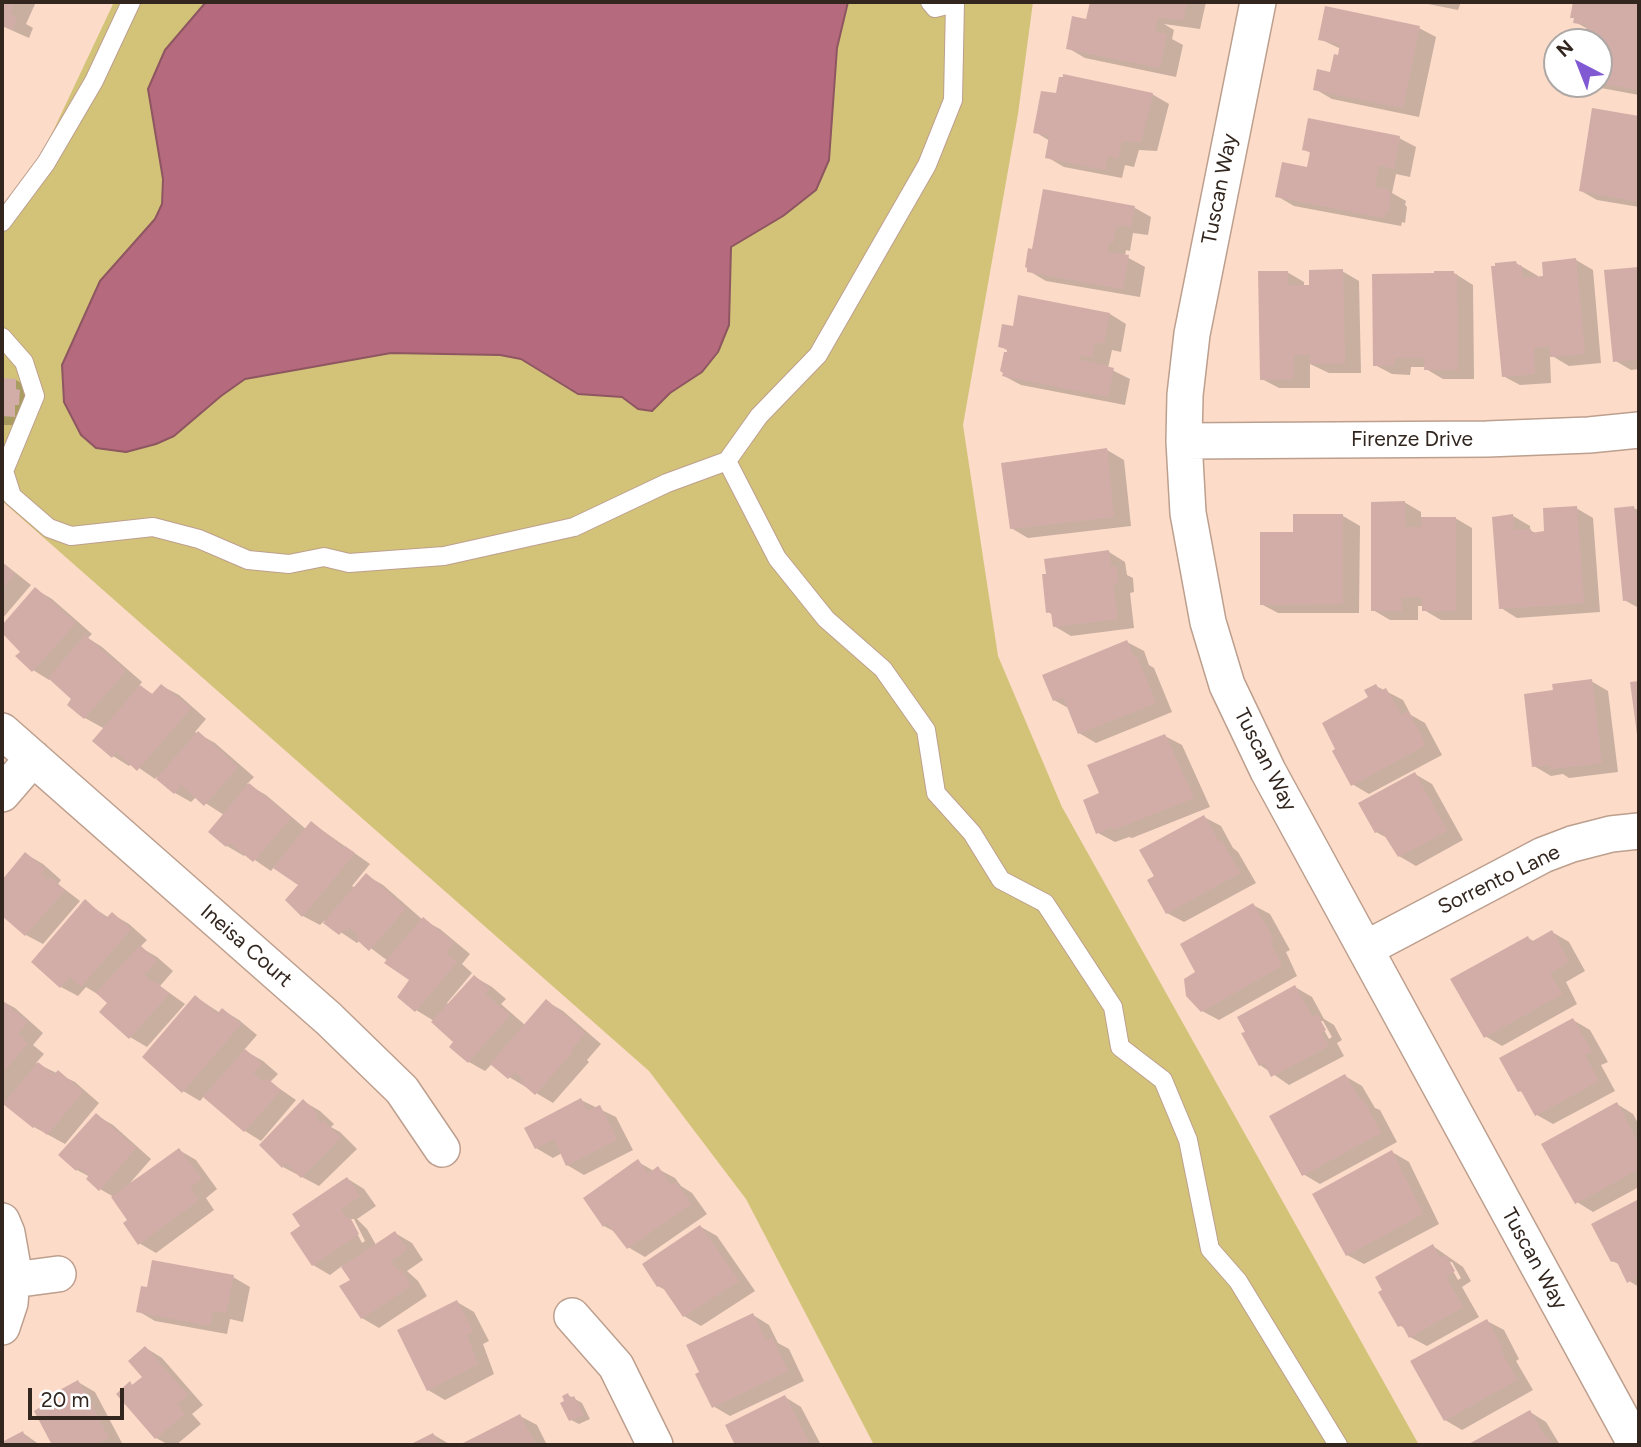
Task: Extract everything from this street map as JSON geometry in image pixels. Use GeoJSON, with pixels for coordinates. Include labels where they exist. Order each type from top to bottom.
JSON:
{"type":"FeatureCollection","features":[{"type":"Feature","properties":{"kind":"street","name":"Tuscan Way"},"geometry":{"type":"LineString","coordinates":[[1258,2],[1192,334],[1185,395],[1184,441],[1188,513],[1199,585],[1216,653],[1227,685],[1268,771],[1636,1445]]}},
{"type":"Feature","properties":{"kind":"street","name":"Firenze Drive"},"geometry":{"type":"LineString","coordinates":[[1184,441],[1486,439],[1639,430]]}},
{"type":"Feature","properties":{"kind":"street","name":"Ineisa Court"},"geometry":{"type":"LineString","coordinates":[[2,731],[329,1019],[402,1090],[442,1149]]}},
{"type":"Feature","properties":{"kind":"street"},"geometry":{"type":"LineString","coordinates":[[2,794],[33,758]]}},
{"type":"Feature","properties":{"kind":"street","name":"Sorrento Lane"},"geometry":{"type":"LineString","coordinates":[[1365,949],[1544,855],[1572,844],[1611,834],[1639,831]]}},
{"type":"Feature","properties":{"kind":"street"},"geometry":{"type":"LineString","coordinates":[[2,1221],[10,1248],[13,1280],[10,1303],[2,1326]]}},
{"type":"Feature","properties":{"kind":"street"},"geometry":{"type":"LineString","coordinates":[[13,1280],[58,1274]]}},
{"type":"Feature","properties":{"kind":"street"},"geometry":{"type":"LineString","coordinates":[[572,1316],[616,1366],[655,1445]]}},
{"type":"Feature","properties":{"kind":"lane"},"geometry":{"type":"LineString","coordinates":[[2,222],[53,152],[94,81],[131,2]]}},
{"type":"Feature","properties":{"kind":"lane"},"geometry":{"type":"LineString","coordinates":[[2,337],[24,362],[35,396],[4,471],[12,496],[48,528],[71,536],[153,527],[199,539],[248,561],[289,564],[324,557],[349,563],[444,556],[574,527],[667,483],[727,461],[759,416],[818,355],[927,165],[953,100],[955,3],[935,8],[930,2]]}},
{"type":"Feature","properties":{"kind":"lane"},"geometry":{"type":"LineString","coordinates":[[727,461],[777,558],[826,619],[883,670],[926,730],[936,793],[972,833],[1001,880],[1045,903],[1113,1007],[1120,1047],[1163,1080],[1188,1140],[1209,1249],[1238,1281],[1338,1445]]}},
{"type":"Feature","properties":{"kind":"shaded area"},"geometry":{"type":"Polygon","coordinates":[[[114,2],[1033,2],[1018,114],[963,425],[998,656],[1062,807],[1419,1445],[874,1445],[746,1199],[649,1071],[2,501],[2,211],[37,165],[114,2]]]}},
{"type":"Feature","properties":{"kind":"shaded area"},"geometry":{"type":"Polygon","coordinates":[[[206,2],[848,2],[837,48],[829,160],[816,190],[783,216],[731,247],[729,325],[718,352],[702,372],[670,393],[652,411],[638,409],[622,397],[578,394],[521,359],[500,355],[391,353],[245,379],[174,436],[126,452],[96,448],[81,435],[64,402],[62,365],[100,281],[155,219],[162,204],[163,179],[148,89],[165,50],[206,2]]]}},
{"type":"Feature","properties":{"kind":"building"},"geometry":{"type":"Polygon","coordinates":[[[2,2],[15,2],[10,14],[17,17],[12,30],[2,25],[2,2]]]}},
{"type":"Feature","properties":{"kind":"building"},"geometry":{"type":"Polygon","coordinates":[[[1090,2],[1187,2],[1183,20],[1151,17],[1158,18],[1155,32],[1167,34],[1160,68],[1066,49],[1072,16],[1086,19],[1090,2]]]}},
{"type":"Feature","properties":{"kind":"building"},"geometry":{"type":"Polygon","coordinates":[[[1573,2],[1639,4],[1639,90],[1613,85],[1613,28],[1586,28],[1587,25],[1573,23],[1574,18],[1570,18],[1573,2]]]}},
{"type":"Feature","properties":{"kind":"building"},"geometry":{"type":"Polygon","coordinates":[[[1325,6],[1420,26],[1403,108],[1313,90],[1317,69],[1330,72],[1334,54],[1338,55],[1340,44],[1318,40],[1325,6]]]}},
{"type":"Feature","properties":{"kind":"building"},"geometry":{"type":"Polygon","coordinates":[[[1063,74],[1153,93],[1141,142],[1122,141],[1118,159],[1108,156],[1105,170],[1045,158],[1049,136],[1033,133],[1041,91],[1056,93],[1059,77],[1063,77],[1063,74]]]}},
{"type":"Feature","properties":{"kind":"building"},"geometry":{"type":"Polygon","coordinates":[[[1592,108],[1639,116],[1639,202],[1579,191],[1592,108]]]}},
{"type":"Feature","properties":{"kind":"building"},"geometry":{"type":"Polygon","coordinates":[[[1308,118],[1400,136],[1394,169],[1379,165],[1375,187],[1390,190],[1391,195],[1388,214],[1385,214],[1384,218],[1275,197],[1282,162],[1307,167],[1310,152],[1302,150],[1308,118]]]}},
{"type":"Feature","properties":{"kind":"building"},"geometry":{"type":"Polygon","coordinates":[[[1043,189],[1135,206],[1131,227],[1117,225],[1113,243],[1109,242],[1108,252],[1129,255],[1123,289],[1027,272],[1025,267],[1028,248],[1032,249],[1043,189]]]}},
{"type":"Feature","properties":{"kind":"building"},"geometry":{"type":"Polygon","coordinates":[[[1576,258],[1585,354],[1551,357],[1549,346],[1534,348],[1535,374],[1502,377],[1491,266],[1495,266],[1495,263],[1516,261],[1517,265],[1521,265],[1523,278],[1543,276],[1542,262],[1576,258]]]}},
{"type":"Feature","properties":{"kind":"building"},"geometry":{"type":"Polygon","coordinates":[[[1639,267],[1639,359],[1613,362],[1604,270],[1639,267]]]}},
{"type":"Feature","properties":{"kind":"building"},"geometry":{"type":"Polygon","coordinates":[[[1343,269],[1345,364],[1310,364],[1310,355],[1294,355],[1294,379],[1260,380],[1258,271],[1288,271],[1288,285],[1309,285],[1309,270],[1343,269]]]}},
{"type":"Feature","properties":{"kind":"building"},"geometry":{"type":"Polygon","coordinates":[[[1454,271],[1454,274],[1457,274],[1458,370],[1424,370],[1425,358],[1395,358],[1394,366],[1373,366],[1372,274],[1454,271]]]}},
{"type":"Feature","properties":{"kind":"building"},"geometry":{"type":"Polygon","coordinates":[[[1018,295],[1110,313],[1104,344],[1095,342],[1092,358],[1080,355],[1081,360],[1114,368],[1108,397],[1002,376],[1000,371],[1007,349],[998,347],[1002,324],[1013,326],[1018,295]]]}},
{"type":"Feature","properties":{"kind":"building"},"geometry":{"type":"Polygon","coordinates":[[[2,378],[16,379],[16,389],[20,390],[19,405],[15,405],[15,417],[2,416],[2,378]]]}},
{"type":"Feature","properties":{"kind":"building"},"geometry":{"type":"Polygon","coordinates":[[[1107,448],[1114,517],[1010,529],[1001,463],[1107,448]]]}},
{"type":"Feature","properties":{"kind":"building"},"geometry":{"type":"Polygon","coordinates":[[[1405,501],[1405,527],[1421,527],[1421,517],[1456,517],[1456,611],[1422,611],[1422,597],[1401,597],[1402,611],[1371,611],[1371,502],[1405,501]]]}},
{"type":"Feature","properties":{"kind":"building"},"geometry":{"type":"Polygon","coordinates":[[[1577,506],[1584,603],[1499,609],[1492,517],[1513,514],[1514,530],[1531,529],[1531,533],[1544,531],[1543,508],[1577,506]]]}},
{"type":"Feature","properties":{"kind":"building"},"geometry":{"type":"Polygon","coordinates":[[[1634,506],[1635,514],[1639,514],[1639,599],[1623,601],[1614,508],[1634,506]]]}},
{"type":"Feature","properties":{"kind":"building"},"geometry":{"type":"Polygon","coordinates":[[[1293,514],[1343,514],[1343,604],[1260,605],[1260,532],[1293,532],[1293,514]]]}},
{"type":"Feature","properties":{"kind":"building"},"geometry":{"type":"Polygon","coordinates":[[[1109,550],[1111,567],[1116,566],[1118,577],[1118,583],[1113,584],[1118,619],[1053,627],[1051,612],[1046,613],[1042,574],[1046,574],[1044,559],[1109,550]]]}},
{"type":"Feature","properties":{"kind":"building"},"geometry":{"type":"Polygon","coordinates":[[[2,563],[15,574],[2,590],[2,563]]]}},
{"type":"Feature","properties":{"kind":"building"},"geometry":{"type":"Polygon","coordinates":[[[35,587],[76,623],[32,672],[15,656],[20,652],[2,633],[2,625],[35,587]]]}},
{"type":"Feature","properties":{"kind":"building"},"geometry":{"type":"Polygon","coordinates":[[[85,635],[126,671],[84,719],[67,705],[71,699],[48,678],[85,635]]]}},
{"type":"Feature","properties":{"kind":"building"},"geometry":{"type":"Polygon","coordinates":[[[1127,640],[1134,657],[1137,656],[1156,703],[1078,734],[1063,697],[1053,701],[1042,675],[1127,640]]]}},
{"type":"Feature","properties":{"kind":"building"},"geometry":{"type":"Polygon","coordinates":[[[1592,679],[1602,763],[1550,769],[1550,765],[1532,767],[1524,694],[1553,690],[1552,684],[1592,679]]]}},
{"type":"Feature","properties":{"kind":"building"},"geometry":{"type":"Polygon","coordinates":[[[1639,681],[1639,742],[1638,742],[1630,682],[1639,681]]]}},
{"type":"Feature","properties":{"kind":"building"},"geometry":{"type":"Polygon","coordinates":[[[161,684],[191,708],[137,771],[116,752],[112,758],[92,741],[140,685],[152,694],[161,684]]]}},
{"type":"Feature","properties":{"kind":"building"},"geometry":{"type":"Polygon","coordinates":[[[1376,684],[1380,691],[1386,688],[1401,715],[1408,711],[1426,745],[1351,786],[1332,751],[1335,749],[1322,723],[1368,697],[1364,690],[1376,684]]]}},
{"type":"Feature","properties":{"kind":"building"},"geometry":{"type":"Polygon","coordinates":[[[198,731],[238,767],[204,806],[181,785],[174,794],[156,779],[198,731]]]}},
{"type":"Feature","properties":{"kind":"building"},"geometry":{"type":"Polygon","coordinates":[[[1165,734],[1194,798],[1113,830],[1112,827],[1096,834],[1083,800],[1099,793],[1087,765],[1165,734]]]}},
{"type":"Feature","properties":{"kind":"building"},"geometry":{"type":"Polygon","coordinates":[[[1415,772],[1447,831],[1398,857],[1381,830],[1375,833],[1358,803],[1415,772]]]}},
{"type":"Feature","properties":{"kind":"building"},"geometry":{"type":"Polygon","coordinates":[[[249,783],[291,818],[253,862],[230,843],[226,847],[208,832],[249,783]]]}},
{"type":"Feature","properties":{"kind":"building"},"geometry":{"type":"Polygon","coordinates":[[[1204,815],[1240,873],[1166,914],[1147,880],[1154,876],[1139,850],[1204,815]]]}},
{"type":"Feature","properties":{"kind":"building"},"geometry":{"type":"Polygon","coordinates":[[[311,821],[344,848],[345,846],[355,853],[302,917],[285,900],[298,885],[273,868],[311,821]]]}},
{"type":"Feature","properties":{"kind":"building"},"geometry":{"type":"Polygon","coordinates":[[[25,852],[45,869],[42,874],[48,880],[50,877],[65,890],[25,936],[2,916],[2,880],[25,852]]]}},
{"type":"Feature","properties":{"kind":"building"},"geometry":{"type":"Polygon","coordinates":[[[366,873],[406,908],[369,951],[356,939],[359,936],[350,928],[339,935],[323,923],[366,873]]]}},
{"type":"Feature","properties":{"kind":"building"},"geometry":{"type":"Polygon","coordinates":[[[85,899],[106,918],[112,912],[131,929],[81,987],[70,977],[60,988],[31,962],[85,899]]]}},
{"type":"Feature","properties":{"kind":"building"},"geometry":{"type":"Polygon","coordinates":[[[1253,903],[1274,940],[1270,942],[1282,966],[1201,1012],[1186,996],[1184,979],[1195,972],[1180,944],[1253,903]]]}},
{"type":"Feature","properties":{"kind":"building"},"geometry":{"type":"Polygon","coordinates":[[[423,917],[454,943],[446,953],[457,962],[415,1012],[397,997],[409,980],[384,963],[423,917]]]}},
{"type":"Feature","properties":{"kind":"building"},"geometry":{"type":"Polygon","coordinates":[[[1552,930],[1569,962],[1550,973],[1562,994],[1484,1038],[1450,979],[1528,936],[1531,942],[1552,930]]]}},
{"type":"Feature","properties":{"kind":"building"},"geometry":{"type":"Polygon","coordinates":[[[140,945],[157,961],[144,975],[169,994],[129,1039],[99,1012],[107,1003],[96,993],[140,945]]]}},
{"type":"Feature","properties":{"kind":"building"},"geometry":{"type":"Polygon","coordinates":[[[474,975],[490,989],[485,994],[510,1015],[468,1063],[449,1047],[453,1042],[431,1022],[474,975]]]}},
{"type":"Feature","properties":{"kind":"building"},"geometry":{"type":"Polygon","coordinates":[[[1295,985],[1312,1017],[1317,1014],[1326,1030],[1321,1033],[1329,1046],[1271,1077],[1264,1063],[1259,1066],[1241,1033],[1245,1032],[1237,1017],[1295,985]]]}},
{"type":"Feature","properties":{"kind":"building"},"geometry":{"type":"Polygon","coordinates":[[[195,995],[217,1014],[222,1008],[241,1024],[182,1093],[142,1057],[195,995]]]}},
{"type":"Feature","properties":{"kind":"building"},"geometry":{"type":"Polygon","coordinates":[[[546,999],[585,1033],[535,1095],[520,1082],[523,1079],[515,1072],[508,1079],[490,1064],[546,999]]]}},
{"type":"Feature","properties":{"kind":"building"},"geometry":{"type":"Polygon","coordinates":[[[2,1000],[28,1022],[18,1034],[28,1043],[2,1074],[2,1000]]]}},
{"type":"Feature","properties":{"kind":"building"},"geometry":{"type":"Polygon","coordinates":[[[1573,1018],[1592,1052],[1585,1055],[1599,1081],[1535,1116],[1499,1058],[1573,1018]]]}},
{"type":"Feature","properties":{"kind":"building"},"geometry":{"type":"Polygon","coordinates":[[[245,1049],[262,1064],[253,1073],[264,1082],[267,1078],[281,1090],[244,1132],[203,1097],[245,1049]]]}},
{"type":"Feature","properties":{"kind":"building"},"geometry":{"type":"Polygon","coordinates":[[[38,1062],[54,1075],[58,1070],[83,1092],[47,1135],[36,1126],[33,1128],[3,1104],[38,1062]]]}},
{"type":"Feature","properties":{"kind":"building"},"geometry":{"type":"Polygon","coordinates":[[[1345,1074],[1360,1100],[1363,1099],[1381,1133],[1302,1176],[1269,1116],[1345,1074]]]}},
{"type":"Feature","properties":{"kind":"building"},"geometry":{"type":"Polygon","coordinates":[[[581,1098],[587,1111],[600,1105],[617,1140],[566,1166],[554,1139],[535,1149],[524,1128],[581,1098]]]}},
{"type":"Feature","properties":{"kind":"building"},"geometry":{"type":"Polygon","coordinates":[[[303,1099],[318,1114],[315,1117],[320,1123],[323,1120],[341,1138],[301,1178],[286,1163],[282,1168],[259,1145],[303,1099]]]}},
{"type":"Feature","properties":{"kind":"building"},"geometry":{"type":"Polygon","coordinates":[[[1617,1102],[1639,1145],[1639,1169],[1575,1204],[1541,1144],[1617,1102]]]}},
{"type":"Feature","properties":{"kind":"building"},"geometry":{"type":"Polygon","coordinates":[[[96,1113],[136,1148],[99,1191],[86,1179],[89,1175],[79,1167],[76,1171],[58,1155],[96,1113]]]}},
{"type":"Feature","properties":{"kind":"building"},"geometry":{"type":"Polygon","coordinates":[[[179,1148],[202,1179],[190,1188],[199,1200],[138,1245],[123,1223],[127,1220],[111,1197],[179,1148]]]}},
{"type":"Feature","properties":{"kind":"building"},"geometry":{"type":"Polygon","coordinates":[[[1392,1150],[1423,1214],[1346,1256],[1312,1194],[1392,1150]]]}},
{"type":"Feature","properties":{"kind":"building"},"geometry":{"type":"Polygon","coordinates":[[[638,1159],[648,1174],[658,1166],[671,1185],[676,1182],[691,1204],[627,1249],[607,1223],[603,1227],[583,1198],[638,1159]]]}},
{"type":"Feature","properties":{"kind":"building"},"geometry":{"type":"Polygon","coordinates":[[[347,1177],[360,1196],[341,1209],[348,1219],[350,1217],[359,1234],[312,1266],[290,1233],[300,1226],[292,1214],[347,1177]]]}},
{"type":"Feature","properties":{"kind":"building"},"geometry":{"type":"Polygon","coordinates":[[[1639,1199],[1639,1276],[1627,1283],[1616,1260],[1611,1262],[1591,1224],[1639,1199]]]}},
{"type":"Feature","properties":{"kind":"building"},"geometry":{"type":"Polygon","coordinates":[[[700,1225],[739,1281],[683,1317],[661,1285],[657,1287],[642,1264],[700,1225]]]}},
{"type":"Feature","properties":{"kind":"building"},"geometry":{"type":"Polygon","coordinates":[[[395,1231],[407,1250],[391,1261],[398,1271],[401,1269],[411,1286],[361,1319],[339,1286],[350,1280],[341,1267],[395,1231]]]}},
{"type":"Feature","properties":{"kind":"building"},"geometry":{"type":"Polygon","coordinates":[[[1433,1244],[1440,1258],[1446,1255],[1455,1271],[1446,1277],[1463,1307],[1409,1338],[1402,1325],[1398,1327],[1378,1292],[1382,1290],[1375,1277],[1433,1244]]]}},
{"type":"Feature","properties":{"kind":"building"},"geometry":{"type":"Polygon","coordinates":[[[152,1260],[234,1275],[226,1313],[213,1311],[210,1326],[136,1312],[141,1286],[147,1287],[152,1260]]]}},
{"type":"Feature","properties":{"kind":"building"},"geometry":{"type":"Polygon","coordinates":[[[457,1300],[473,1332],[467,1335],[478,1364],[427,1391],[397,1330],[457,1300]]]}},
{"type":"Feature","properties":{"kind":"building"},"geometry":{"type":"Polygon","coordinates":[[[753,1313],[766,1340],[772,1337],[788,1371],[712,1408],[695,1374],[699,1372],[686,1345],[753,1313]]]}},
{"type":"Feature","properties":{"kind":"building"},"geometry":{"type":"Polygon","coordinates":[[[1487,1319],[1517,1380],[1444,1421],[1410,1361],[1487,1319]]]}},
{"type":"Feature","properties":{"kind":"building"},"geometry":{"type":"Polygon","coordinates":[[[145,1346],[188,1395],[177,1404],[185,1414],[155,1439],[116,1394],[130,1381],[132,1385],[142,1377],[128,1361],[145,1346]]]}},
{"type":"Feature","properties":{"kind":"building"},"geometry":{"type":"Polygon","coordinates":[[[78,1380],[109,1438],[94,1445],[52,1445],[34,1411],[50,1401],[52,1406],[63,1400],[58,1391],[78,1380]]]}},
{"type":"Feature","properties":{"kind":"building"},"geometry":{"type":"Polygon","coordinates":[[[568,1393],[570,1398],[574,1396],[584,1415],[569,1421],[560,1403],[564,1401],[562,1396],[568,1393]]]}},
{"type":"Feature","properties":{"kind":"building"},"geometry":{"type":"Polygon","coordinates":[[[785,1395],[810,1445],[735,1445],[725,1425],[785,1395]]]}},
{"type":"Feature","properties":{"kind":"building"},"geometry":{"type":"Polygon","coordinates":[[[1530,1410],[1552,1445],[1467,1445],[1530,1410]]]}},
{"type":"Feature","properties":{"kind":"building"},"geometry":{"type":"Polygon","coordinates":[[[520,1414],[536,1445],[459,1445],[483,1433],[520,1414]]]}},
{"type":"Feature","properties":{"kind":"building"},"geometry":{"type":"Polygon","coordinates":[[[23,1431],[25,1438],[28,1436],[32,1445],[2,1445],[2,1442],[23,1431]]]}},
{"type":"Feature","properties":{"kind":"building"},"geometry":{"type":"Polygon","coordinates":[[[433,1433],[440,1445],[409,1445],[433,1433]]]}}]}
